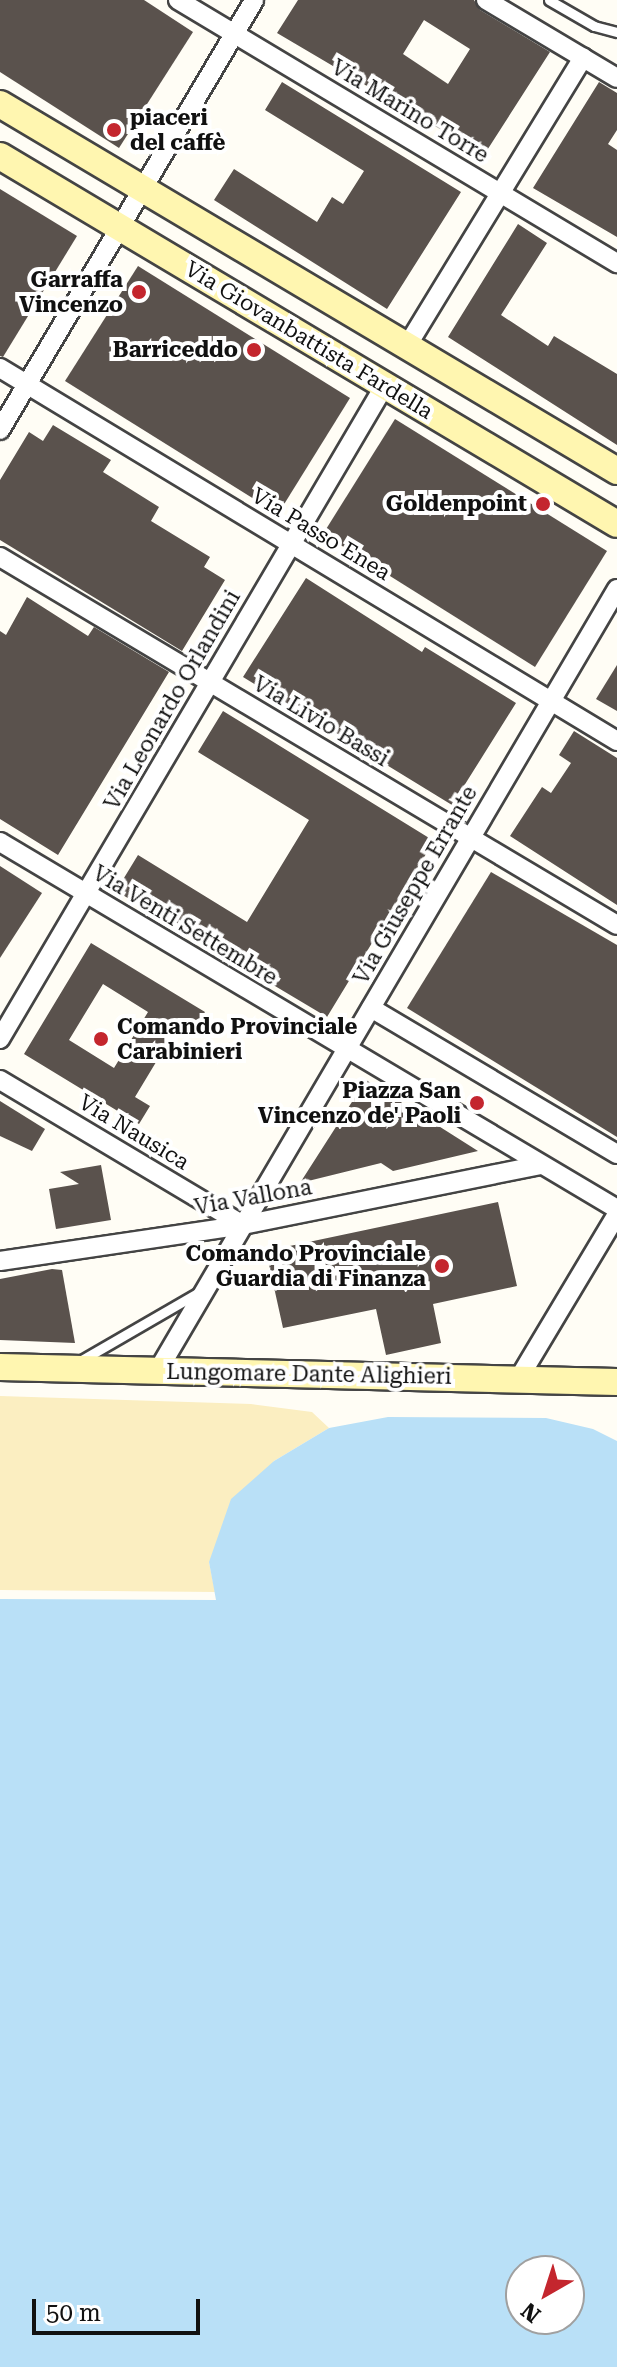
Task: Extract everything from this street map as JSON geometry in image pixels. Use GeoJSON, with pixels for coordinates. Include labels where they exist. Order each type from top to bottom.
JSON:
{"type":"FeatureCollection","features":[{"type":"Feature","properties":{"kind":"main road","name":"Via Giovanbattista Fardella"},"geometry":{"type":"LineString","coordinates":[[0,104],[617,471]]}},
{"type":"Feature","properties":{"kind":"main road","name":"Via Giovanbattista Fardella"},"geometry":{"type":"LineString","coordinates":[[0,156],[617,524]]}},
{"type":"Feature","properties":{"kind":"main road","name":"Lungomare Dante Alighieri"},"geometry":{"type":"LineString","coordinates":[[0,1367],[617,1382]]}},
{"type":"Feature","properties":{"kind":"street","name":"Via Marino Torre"},"geometry":{"type":"LineString","coordinates":[[178,0],[617,263]]}},
{"type":"Feature","properties":{"kind":"street"},"geometry":{"type":"LineString","coordinates":[[0,430],[254,0]]}},
{"type":"Feature","properties":{"kind":"street"},"geometry":{"type":"LineString","coordinates":[[486,0],[617,78]]}},
{"type":"Feature","properties":{"kind":"street"},"geometry":{"type":"LineString","coordinates":[[407,346],[583,58]]}},
{"type":"Feature","properties":{"kind":"street","name":"Via Passo Enea"},"geometry":{"type":"LineString","coordinates":[[0,368],[617,741]]}},
{"type":"Feature","properties":{"kind":"street","name":"Via Leonardo Orlandini"},"geometry":{"type":"LineString","coordinates":[[0,1039],[385,385]]}},
{"type":"Feature","properties":{"kind":"street","name":"Via Livio Bassi"},"geometry":{"type":"LineString","coordinates":[[0,557],[617,925]]}},
{"type":"Feature","properties":{"kind":"street","name":"Via Giuseppe Errante"},"geometry":{"type":"LineString","coordinates":[[157,1372],[617,589]]}},
{"type":"Feature","properties":{"kind":"street","name":"Via Venti Settembre"},"geometry":{"type":"LineString","coordinates":[[0,842],[617,1212]]}},
{"type":"Feature","properties":{"kind":"street"},"geometry":{"type":"LineString","coordinates":[[371,1008],[617,1154]]}},
{"type":"Feature","properties":{"kind":"street","name":"Via Nausica"},"geometry":{"type":"LineString","coordinates":[[0,1080],[243,1225]]}},
{"type":"Feature","properties":{"kind":"street","name":"Via Vallona"},"geometry":{"type":"LineString","coordinates":[[0,1261],[243,1225],[541,1165]]}},
{"type":"Feature","properties":{"kind":"street"},"geometry":{"type":"LineString","coordinates":[[519,1378],[617,1212]]}},
{"type":"Feature","properties":{"kind":"lane"},"geometry":{"type":"LineString","coordinates":[[549,0],[594,26],[617,32]]}},
{"type":"Feature","properties":{"kind":"lane"},"geometry":{"type":"LineString","coordinates":[[67,1369],[205,1288]]}},
{"type":"Feature","properties":{"kind":"sand"},"geometry":{"type":"Polygon","coordinates":[[[0,1396],[251,1404],[312,1412],[329,1428],[274,1461],[209,1562],[215,1592],[0,1590],[0,1396]]]}},
{"type":"Feature","properties":{"kind":"water"},"geometry":{"type":"Polygon","coordinates":[[[388,1417],[546,1418],[593,1429],[617,1441],[617,2367],[0,2367],[0,1599],[216,1600],[209,1562],[231,1499],[274,1461],[329,1428],[388,1417]]]}},
{"type":"Feature","properties":{"kind":"building"},"geometry":{"type":"Polygon","coordinates":[[[0,0],[144,0],[193,32],[119,148],[0,72],[0,0]]]}},
{"type":"Feature","properties":{"kind":"building"},"geometry":{"type":"Polygon","coordinates":[[[298,0],[474,0],[480,10],[550,52],[484,155],[277,33],[298,0]],[[424,20],[403,54],[448,84],[470,49],[424,20]]]}},
{"type":"Feature","properties":{"kind":"building"},"geometry":{"type":"Polygon","coordinates":[[[282,82],[461,192],[387,309],[214,200],[234,169],[317,222],[332,197],[343,204],[364,171],[265,110],[282,82]]]}},
{"type":"Feature","properties":{"kind":"building"},"geometry":{"type":"Polygon","coordinates":[[[599,82],[617,93],[617,130],[608,144],[617,150],[617,237],[533,188],[599,82]]]}},
{"type":"Feature","properties":{"kind":"building"},"geometry":{"type":"Polygon","coordinates":[[[0,189],[77,236],[3,357],[0,356],[0,189]]]}},
{"type":"Feature","properties":{"kind":"building"},"geometry":{"type":"Polygon","coordinates":[[[518,224],[547,243],[501,315],[548,346],[554,336],[617,374],[617,445],[448,337],[518,224]]]}},
{"type":"Feature","properties":{"kind":"building"},"geometry":{"type":"Polygon","coordinates":[[[138,266],[350,398],[278,514],[65,381],[138,266]]]}},
{"type":"Feature","properties":{"kind":"building"},"geometry":{"type":"Polygon","coordinates":[[[395,419],[607,551],[535,667],[323,534],[395,419]]]}},
{"type":"Feature","properties":{"kind":"building"},"geometry":{"type":"Polygon","coordinates":[[[53,425],[111,460],[103,472],[159,507],[151,521],[210,557],[204,567],[225,580],[182,651],[0,540],[0,480],[29,432],[43,441],[53,425]]]}},
{"type":"Feature","properties":{"kind":"building"},"geometry":{"type":"Polygon","coordinates":[[[306,578],[422,652],[425,647],[516,703],[452,805],[243,677],[306,578]]]}},
{"type":"Feature","properties":{"kind":"building"},"geometry":{"type":"Polygon","coordinates":[[[27,597],[88,636],[94,627],[169,672],[58,855],[0,819],[0,631],[6,635],[27,597]]]}},
{"type":"Feature","properties":{"kind":"building"},"geometry":{"type":"Polygon","coordinates":[[[617,665],[617,711],[596,699],[617,665]]]}},
{"type":"Feature","properties":{"kind":"building"},"geometry":{"type":"Polygon","coordinates":[[[223,711],[434,841],[327,1017],[116,891],[138,855],[247,922],[309,820],[198,752],[223,711]]]}},
{"type":"Feature","properties":{"kind":"building"},"geometry":{"type":"Polygon","coordinates":[[[574,731],[617,758],[617,905],[510,836],[542,787],[551,793],[571,763],[559,755],[574,731]]]}},
{"type":"Feature","properties":{"kind":"building"},"geometry":{"type":"Polygon","coordinates":[[[0,866],[42,893],[0,958],[0,866]]]}},
{"type":"Feature","properties":{"kind":"building"},"geometry":{"type":"Polygon","coordinates":[[[491,872],[617,945],[617,1137],[407,1008],[491,872]]]}},
{"type":"Feature","properties":{"kind":"building"},"geometry":{"type":"Polygon","coordinates":[[[91,943],[205,1012],[195,1028],[182,1019],[135,1097],[150,1106],[139,1124],[24,1054],[91,943]],[[103,984],[69,1040],[114,1068],[148,1012],[103,984]]]}},
{"type":"Feature","properties":{"kind":"building"},"geometry":{"type":"Polygon","coordinates":[[[366,1080],[478,1151],[393,1171],[381,1163],[300,1183],[366,1080]]]}},
{"type":"Feature","properties":{"kind":"building"},"geometry":{"type":"Polygon","coordinates":[[[0,1101],[45,1129],[32,1151],[0,1136],[0,1101]]]}},
{"type":"Feature","properties":{"kind":"building"},"geometry":{"type":"Polygon","coordinates":[[[101,1165],[111,1220],[56,1229],[49,1189],[79,1184],[60,1172],[101,1165]]]}},
{"type":"Feature","properties":{"kind":"building"},"geometry":{"type":"Polygon","coordinates":[[[498,1202],[517,1286],[433,1304],[441,1343],[386,1355],[376,1309],[283,1328],[266,1251],[498,1202]]]}},
{"type":"Feature","properties":{"kind":"building"},"geometry":{"type":"Polygon","coordinates":[[[52,1269],[62,1270],[75,1343],[0,1340],[0,1279],[52,1269]]]}},
{"type":"Feature","properties":{"kind":"place","name":"piaceri del caffè"},"geometry":{"type":"Point","coordinates":[114,130]}},
{"type":"Feature","properties":{"kind":"place","name":"Garraffa Vincenzo"},"geometry":{"type":"Point","coordinates":[139,292]}},
{"type":"Feature","properties":{"kind":"place","name":"Barriceddo"},"geometry":{"type":"Point","coordinates":[254,350]}},
{"type":"Feature","properties":{"kind":"place","name":"Goldenpoint"},"geometry":{"type":"Point","coordinates":[543,504]}},
{"type":"Feature","properties":{"kind":"place","name":"Comando Provinciale Carabinieri"},"geometry":{"type":"Point","coordinates":[101,1039]}},
{"type":"Feature","properties":{"kind":"place","name":"Piazza San Vincenzo de' Paoli"},"geometry":{"type":"Point","coordinates":[477,1103]}},
{"type":"Feature","properties":{"kind":"place","name":"Comando Provinciale Guardia di Finanza"},"geometry":{"type":"Point","coordinates":[442,1266]}}]}
